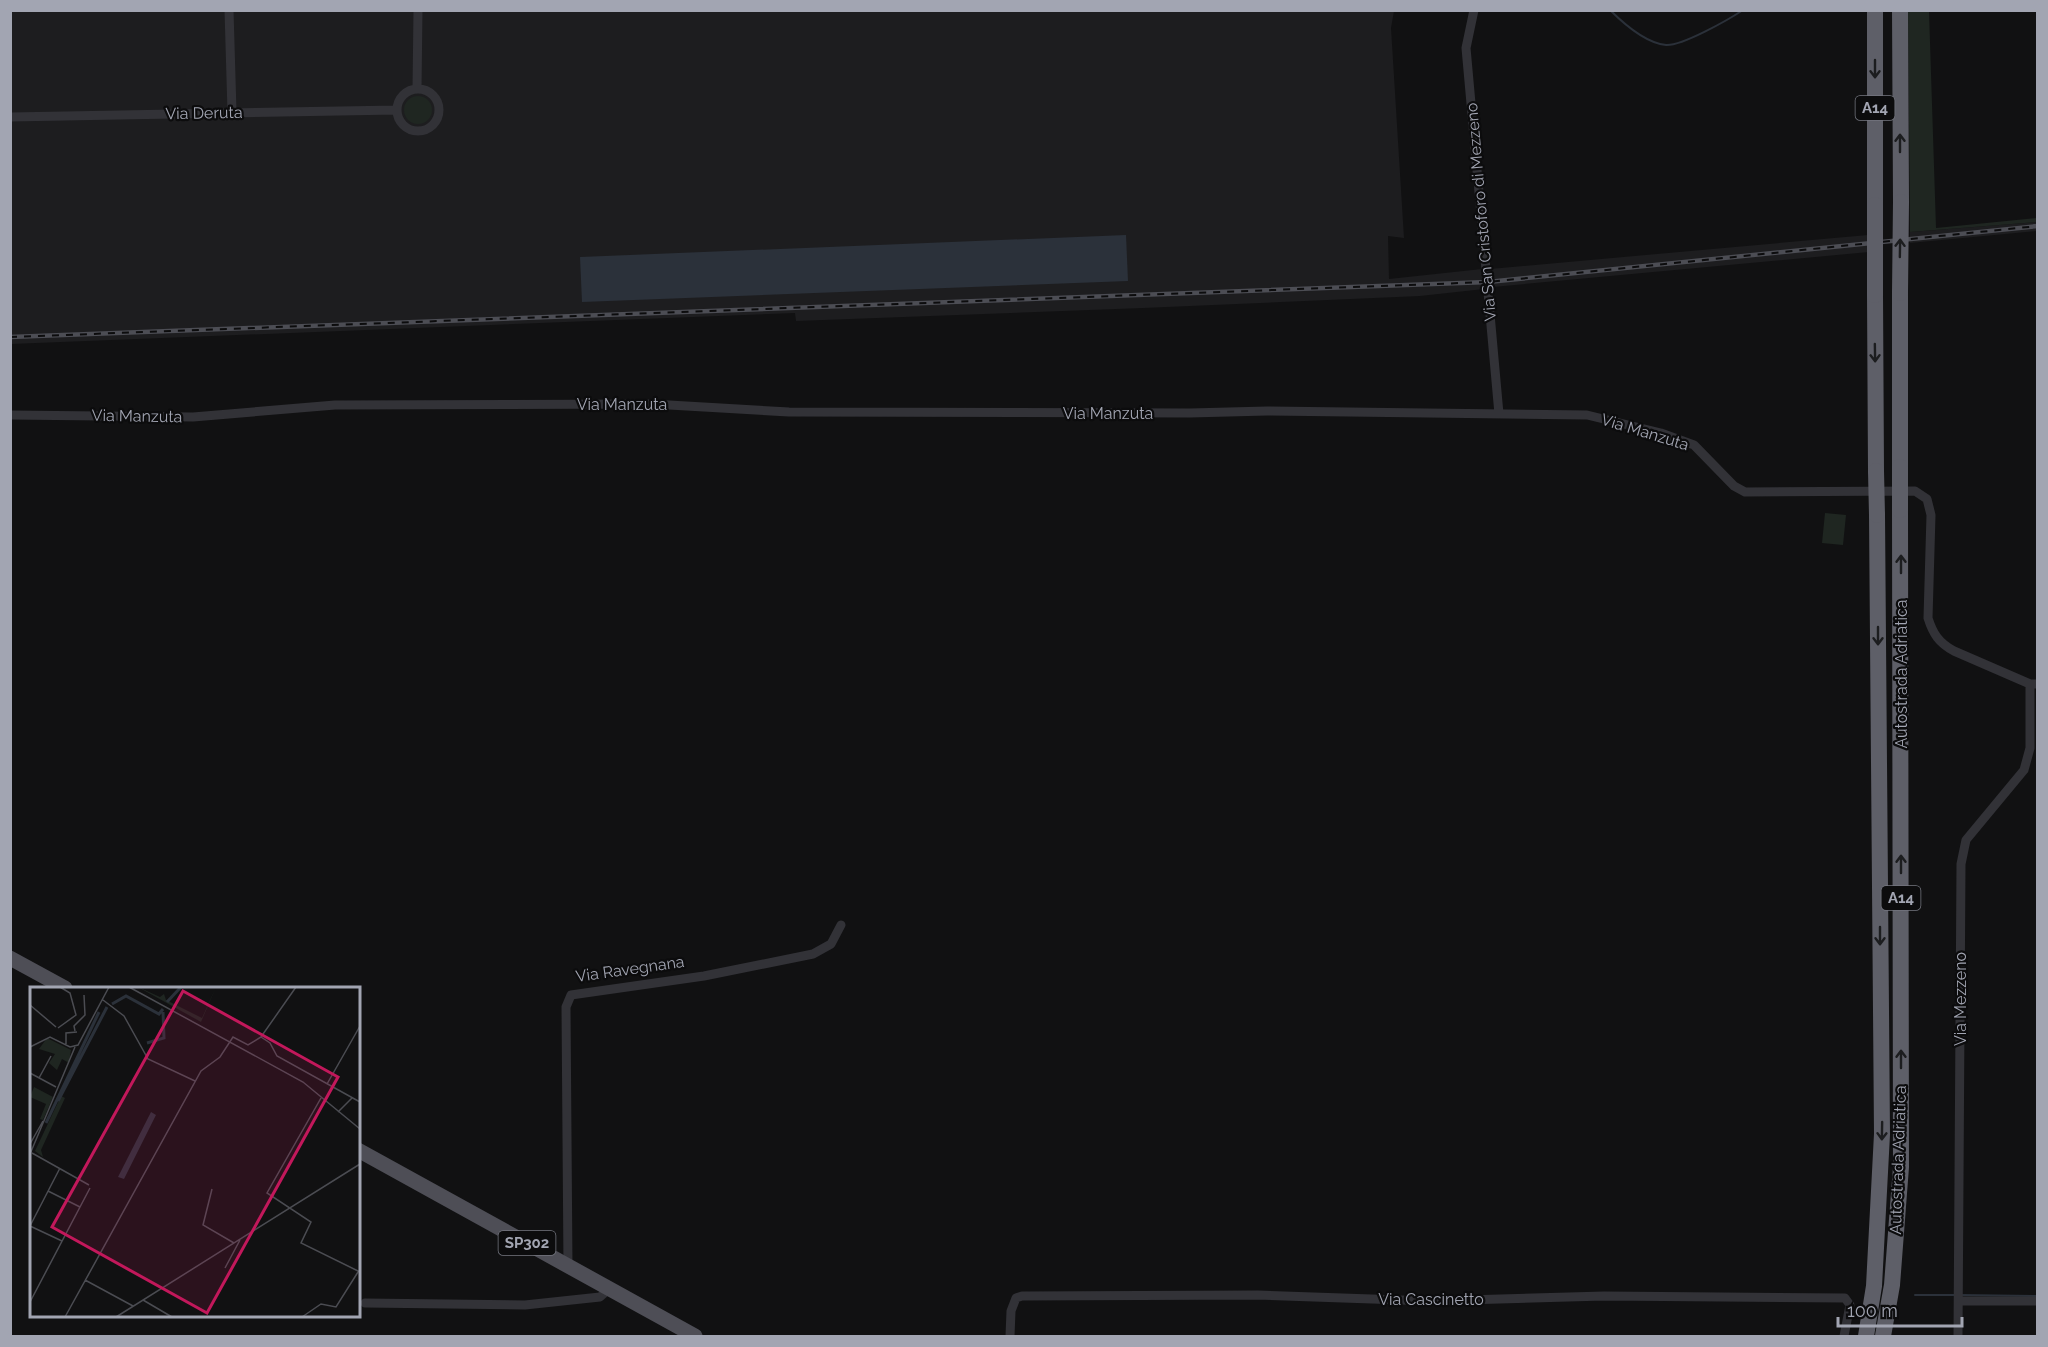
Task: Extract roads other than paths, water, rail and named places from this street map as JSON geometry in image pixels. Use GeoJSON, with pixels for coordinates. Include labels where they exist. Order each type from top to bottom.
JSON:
{"type":"FeatureCollection","features":[{"type":"Feature","properties":{"kind":"highway","name":"Autostrada Adriatica"},"geometry":{"type":"LineString","coordinates":[[1866,1336],[1875,1286],[1882,1134],[1876,471],[1875,10]]}},
{"type":"Feature","properties":{"kind":"highway","name":"Autostrada Adriatica"},"geometry":{"type":"LineString","coordinates":[[1883,1336],[1890,1306],[1901,1155],[1900,10]]}},
{"type":"Feature","properties":{"kind":"main road"},"geometry":{"type":"LineString","coordinates":[[10,958],[64,987]]}},
{"type":"Feature","properties":{"kind":"main road","name":"SP302"},"geometry":{"type":"LineString","coordinates":[[360,1151],[695,1336]]}},
{"type":"Feature","properties":{"kind":"street"},"geometry":{"type":"LineString","coordinates":[[229,10],[232,112]]}},
{"type":"Feature","properties":{"kind":"street"},"geometry":{"type":"LineString","coordinates":[[417,88],[418,10]]}},
{"type":"Feature","properties":{"kind":"street","name":"Via San Cristoforo di Mezzeno"},"geometry":{"type":"LineString","coordinates":[[1474,10],[1466,48],[1499,414]]}},
{"type":"Feature","properties":{"kind":"street"},"geometry":{"type":"LineString","coordinates":[[417,88],[430,92],[438,103],[439,110],[435,123],[423,130],[411,130],[401,122],[397,110],[405,93],[417,88]]}},
{"type":"Feature","properties":{"kind":"street","name":"Via Deruta"},"geometry":{"type":"LineString","coordinates":[[10,117],[397,110]]}},
{"type":"Feature","properties":{"kind":"street","name":"Via Manzuta"},"geometry":{"type":"LineString","coordinates":[[10,415],[193,417],[335,405],[641,404],[712,405],[789,412],[1190,413],[1267,411],[1587,415],[1661,433],[1694,445],[1734,486],[1745,492],[1915,492],[1927,498],[1931,515],[1928,618],[1932,632],[1942,645],[2034,684]]}},
{"type":"Feature","properties":{"kind":"street","name":"Via Mezzeno"},"geometry":{"type":"LineString","coordinates":[[1958,1336],[1961,864],[1966,840],[2024,770],[2030,748],[2034,684]]}},
{"type":"Feature","properties":{"kind":"street","name":"Via Ravegnana"},"geometry":{"type":"LineString","coordinates":[[568,1266],[566,1007],[571,995],[704,976],[813,954],[831,944],[841,925]]}},
{"type":"Feature","properties":{"kind":"street"},"geometry":{"type":"LineString","coordinates":[[365,1303],[525,1305],[600,1297],[609,1289]]}},
{"type":"Feature","properties":{"kind":"street","name":"Via Cascinetto"},"geometry":{"type":"LineString","coordinates":[[1010,1336],[1013,1303],[1016,1298],[1022,1296],[1258,1294],[1430,1300],[1604,1296],[1845,1299],[1850,1305],[1844,1336]]}},
{"type":"Feature","properties":{"kind":"street"},"geometry":{"type":"LineString","coordinates":[[1959,1301],[2037,1301]]}},
{"type":"Feature","properties":{"kind":"waterway"},"geometry":{"type":"LineString","coordinates":[[1610,10],[1643,37],[1666,45],[1693,37],[1743,10]]}},
{"type":"Feature","properties":{"kind":"waterway"},"geometry":{"type":"LineString","coordinates":[[1915,1295],[1954,1295]]}},
{"type":"Feature","properties":{"kind":"waterway"},"geometry":{"type":"LineString","coordinates":[[1960,1295],[2038,1296]]}},
{"type":"Feature","properties":{"kind":"railway"},"geometry":{"type":"LineString","coordinates":[[10,337],[1488,282],[2038,226]]}}]}
